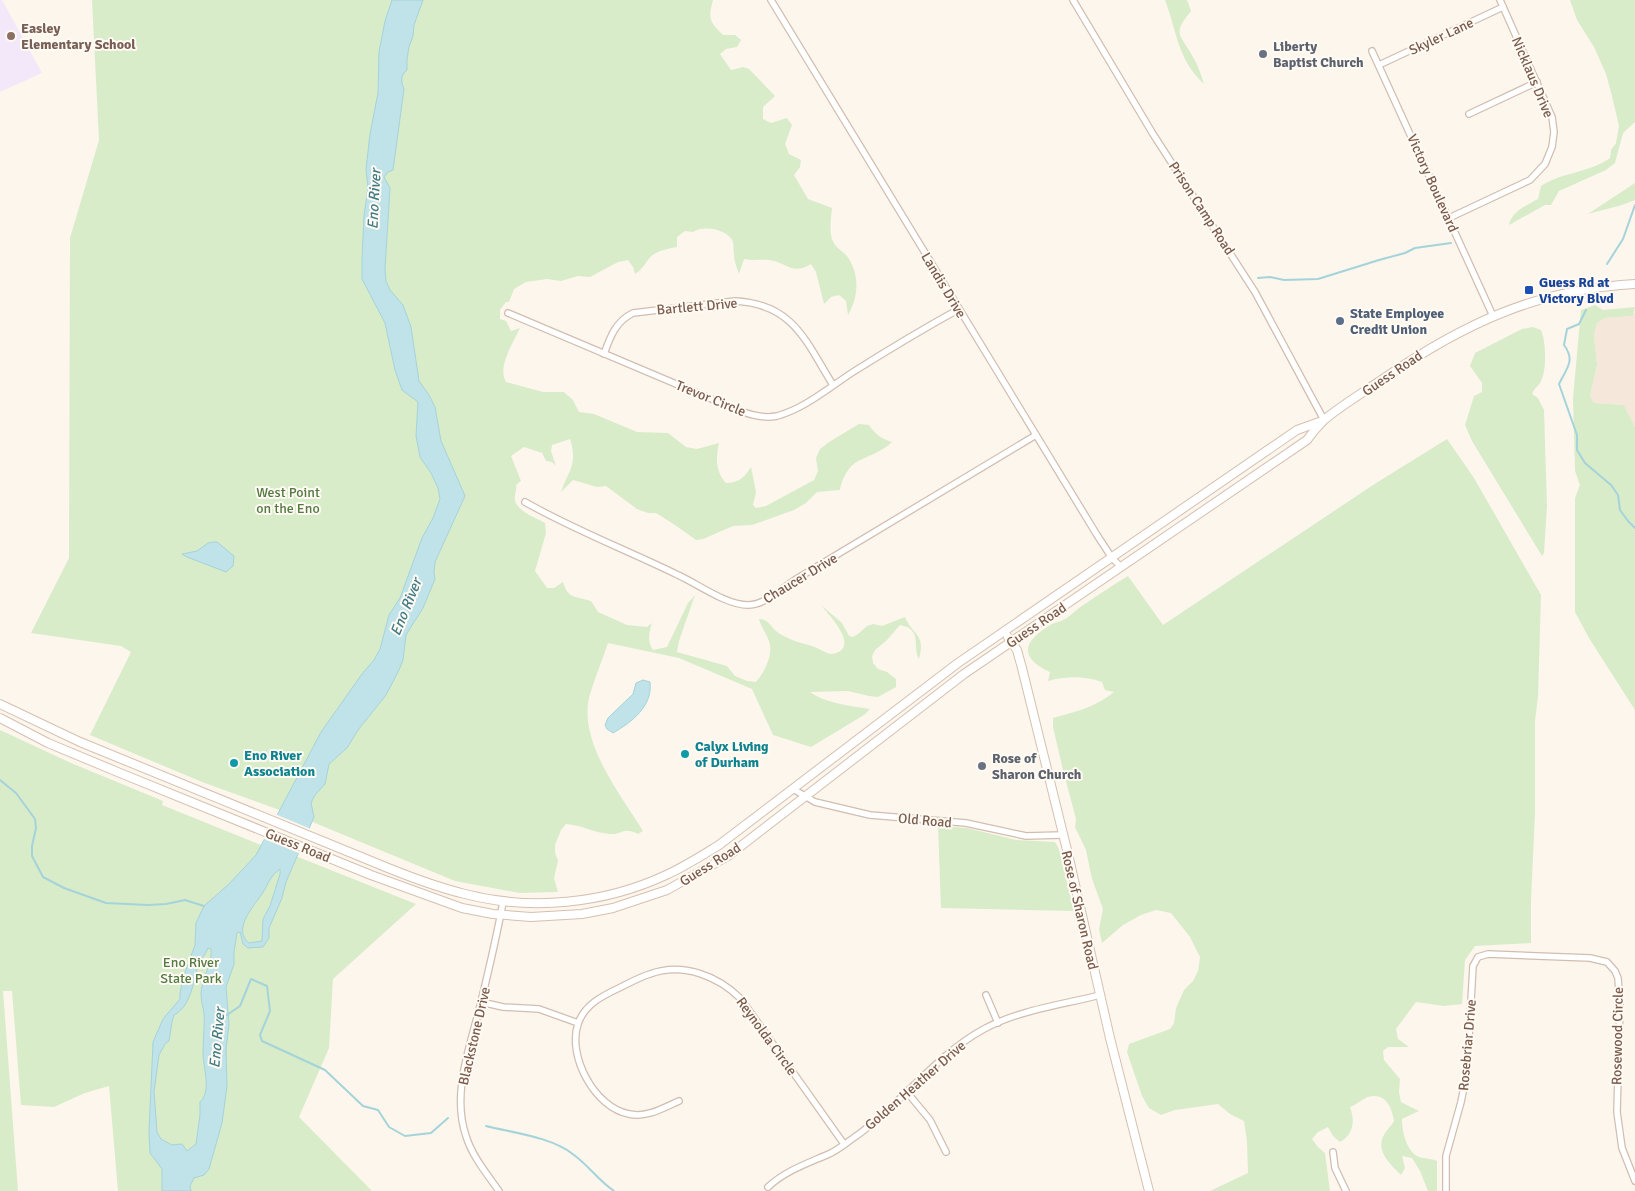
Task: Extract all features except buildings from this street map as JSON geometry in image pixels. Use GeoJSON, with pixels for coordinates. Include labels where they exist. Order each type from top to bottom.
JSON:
{"type":"FeatureCollection","features":[{"type":"Feature","properties":{"kind":"main road","name":"Guess Road"},"geometry":{"type":"LineString","coordinates":[[0,718],[48,743],[84,758],[371,876],[462,908],[501,915],[531,916],[582,914],[613,908],[667,890],[728,856],[919,707],[1011,641],[1307,440],[1324,420],[1401,366],[1445,339],[1493,316],[1542,299],[1598,287],[1635,284]]}},
{"type":"Feature","properties":{"kind":"main road","name":"Guess Road"},"geometry":{"type":"LineString","coordinates":[[0,704],[80,742],[255,814],[413,878],[466,895],[503,902],[542,903],[604,897],[665,876],[692,862],[718,845],[934,680],[1297,430],[1324,420]]}},
{"type":"Feature","properties":{"kind":"main road","name":"Rose of Sharon Road"},"geometry":{"type":"LineString","coordinates":[[1004,631],[1017,650],[1149,1191]]}},
{"type":"Feature","properties":{"kind":"street","name":"Landis Drive"},"geometry":{"type":"LineString","coordinates":[[771,0],[1036,435],[1112,558],[1121,567]]}},
{"type":"Feature","properties":{"kind":"street","name":"Prison Camp Road"},"geometry":{"type":"LineString","coordinates":[[1073,0],[1145,120],[1255,292],[1324,420]]}},
{"type":"Feature","properties":{"kind":"street","name":"Nicklaus Drive"},"geometry":{"type":"LineString","coordinates":[[1448,218],[1530,180],[1545,164],[1552,147],[1554,132],[1552,117],[1500,0]]}},
{"type":"Feature","properties":{"kind":"street","name":"Skyler Lane"},"geometry":{"type":"LineString","coordinates":[[1379,65],[1503,7]]}},
{"type":"Feature","properties":{"kind":"street","name":"Victory Boulevard"},"geometry":{"type":"LineString","coordinates":[[1372,51],[1493,316]]}},
{"type":"Feature","properties":{"kind":"street"},"geometry":{"type":"LineString","coordinates":[[1469,114],[1537,82]]}},
{"type":"Feature","properties":{"kind":"street","name":"Bartlett Drive"},"geometry":{"type":"LineString","coordinates":[[604,354],[616,328],[626,316],[633,313],[725,302],[747,302],[770,308],[794,325],[833,385]]}},
{"type":"Feature","properties":{"kind":"street","name":"Trevor Circle"},"geometry":{"type":"LineString","coordinates":[[508,313],[755,416],[765,417],[781,414],[811,400],[894,346],[959,309]]}},
{"type":"Feature","properties":{"kind":"street","name":"Chaucer Drive"},"geometry":{"type":"LineString","coordinates":[[525,502],[555,519],[677,574],[720,597],[739,604],[754,605],[766,600],[791,582],[1036,435]]}},
{"type":"Feature","properties":{"kind":"street","name":"Old Road"},"geometry":{"type":"LineString","coordinates":[[792,789],[815,802],[870,816],[966,823],[1026,836],[1062,835]]}},
{"type":"Feature","properties":{"kind":"street","name":"Blackstone Drive"},"geometry":{"type":"LineString","coordinates":[[499,1191],[466,1137],[461,1113],[461,1087],[503,902]]}},
{"type":"Feature","properties":{"kind":"street","name":"Rosewood Circle"},"geometry":{"type":"LineString","coordinates":[[1478,957],[1488,954],[1590,958],[1607,962],[1615,970],[1618,978],[1620,1005],[1617,1112],[1622,1148],[1635,1181]]}},
{"type":"Feature","properties":{"kind":"street","name":"Rosebriar Drive"},"geometry":{"type":"LineString","coordinates":[[1446,1191],[1446,1156],[1466,1082],[1469,1061],[1473,973],[1475,960],[1478,957]]}},
{"type":"Feature","properties":{"kind":"street","name":"Reynolda Circle"},"geometry":{"type":"LineString","coordinates":[[679,1101],[655,1112],[638,1115],[621,1112],[609,1106],[598,1095],[577,1060],[574,1042],[578,1023],[588,1007],[601,996],[652,973],[682,970],[704,974],[733,991],[741,998],[844,1144]]}},
{"type":"Feature","properties":{"kind":"street"},"geometry":{"type":"LineString","coordinates":[[986,995],[998,1023]]}},
{"type":"Feature","properties":{"kind":"street","name":"Golden Heather Drive"},"geometry":{"type":"LineString","coordinates":[[768,1187],[784,1174],[831,1152],[861,1132],[969,1038],[998,1023],[1019,1015],[1100,996]]}},
{"type":"Feature","properties":{"kind":"street"},"geometry":{"type":"LineString","coordinates":[[481,1002],[502,1007],[539,1009],[578,1023]]}},
{"type":"Feature","properties":{"kind":"street"},"geometry":{"type":"LineString","coordinates":[[906,1091],[930,1120],[946,1152]]}},
{"type":"Feature","properties":{"kind":"street"},"geometry":{"type":"LineString","coordinates":[[1333,1152],[1335,1168],[1346,1191]]}},
{"type":"Feature","properties":{"kind":"shaded area","name":"Easley Elementary School"},"geometry":{"type":"Polygon","coordinates":[[[0,0],[2,0],[42,73],[0,92],[0,0]]]}},
{"type":"Feature","properties":{"kind":"shaded area"},"geometry":{"type":"Polygon","coordinates":[[[1635,312],[1635,427],[1624,405],[1594,403],[1590,396],[1597,365],[1594,335],[1597,323],[1605,318],[1633,316],[1635,312]]]}},
{"type":"Feature","properties":{"kind":"green space","name":"West Point on the Eno"},"geometry":{"type":"Polygon","coordinates":[[[92,0],[713,0],[710,12],[712,23],[723,35],[735,35],[741,40],[737,47],[726,49],[720,54],[731,70],[743,67],[749,69],[775,96],[763,107],[763,119],[771,123],[787,118],[792,125],[785,144],[789,154],[801,160],[800,167],[794,175],[808,199],[832,208],[832,240],[849,259],[855,273],[856,295],[848,315],[846,301],[839,295],[831,297],[824,304],[816,272],[811,264],[794,269],[775,261],[744,259],[739,274],[734,259],[733,242],[726,234],[715,229],[703,229],[693,232],[685,231],[677,237],[677,247],[654,254],[635,274],[628,260],[618,262],[590,277],[578,276],[561,281],[547,279],[526,282],[514,289],[509,302],[506,302],[500,310],[500,319],[506,321],[511,331],[520,328],[510,348],[503,369],[506,382],[543,392],[564,392],[573,400],[579,412],[594,414],[637,432],[668,433],[686,447],[697,449],[719,443],[717,464],[722,479],[726,483],[740,479],[751,467],[756,492],[753,505],[756,508],[766,506],[814,480],[818,471],[816,458],[820,449],[859,424],[869,425],[879,436],[892,442],[883,449],[852,465],[845,475],[840,490],[817,492],[806,503],[794,510],[752,525],[733,526],[703,539],[696,540],[656,513],[648,513],[637,509],[606,486],[597,487],[573,480],[561,492],[573,461],[570,439],[552,445],[551,451],[556,466],[552,462],[546,461],[542,453],[524,447],[511,456],[521,481],[516,485],[515,501],[524,511],[545,523],[546,533],[535,571],[547,588],[554,588],[563,582],[570,594],[591,601],[598,612],[627,625],[647,627],[652,623],[649,637],[653,650],[667,647],[688,603],[695,595],[677,652],[727,666],[735,676],[747,681],[756,682],[765,668],[770,652],[769,641],[759,619],[768,622],[777,632],[784,636],[830,654],[843,648],[844,637],[821,605],[842,623],[849,636],[853,637],[867,626],[873,624],[882,626],[905,617],[920,640],[921,651],[919,659],[916,639],[912,630],[900,625],[875,650],[872,656],[873,663],[878,669],[887,672],[896,679],[896,687],[878,697],[848,691],[810,692],[831,701],[870,709],[864,715],[811,747],[773,735],[752,689],[679,658],[608,643],[589,698],[590,733],[604,768],[643,831],[638,834],[626,831],[610,834],[566,824],[561,830],[555,845],[558,861],[554,878],[558,892],[520,893],[455,881],[310,821],[202,782],[90,735],[131,652],[121,646],[31,633],[69,558],[70,238],[99,140],[92,0]]]}},
{"type":"Feature","properties":{"kind":"green space"},"geometry":{"type":"Polygon","coordinates":[[[1165,0],[1187,0],[1191,11],[1181,25],[1180,34],[1196,63],[1204,84],[1188,65],[1183,55],[1165,0]]]}},
{"type":"Feature","properties":{"kind":"green space"},"geometry":{"type":"Polygon","coordinates":[[[1570,0],[1635,0],[1635,122],[1623,133],[1615,163],[1606,170],[1559,191],[1551,205],[1545,205],[1509,225],[1510,220],[1516,213],[1538,199],[1541,186],[1549,181],[1602,163],[1610,158],[1611,150],[1616,143],[1619,126],[1606,74],[1594,47],[1577,20],[1570,0]]]}},
{"type":"Feature","properties":{"kind":"green space"},"geometry":{"type":"Polygon","coordinates":[[[1635,183],[1635,200],[1588,214],[1635,183]]]}},
{"type":"Feature","properties":{"kind":"green space"},"geometry":{"type":"Polygon","coordinates":[[[1595,305],[1603,310],[1635,307],[1633,316],[1605,318],[1597,323],[1594,335],[1597,365],[1590,396],[1594,403],[1624,405],[1635,427],[1635,710],[1589,638],[1575,612],[1575,498],[1580,485],[1575,471],[1573,398],[1581,310],[1595,305]]]}},
{"type":"Feature","properties":{"kind":"green space"},"geometry":{"type":"Polygon","coordinates":[[[1533,327],[1541,330],[1545,356],[1543,376],[1532,394],[1538,398],[1544,410],[1547,506],[1544,553],[1542,556],[1472,441],[1465,425],[1474,396],[1482,392],[1482,383],[1470,366],[1475,353],[1522,329],[1533,327]]]}},
{"type":"Feature","properties":{"kind":"green space"},"geometry":{"type":"Polygon","coordinates":[[[1447,439],[1474,478],[1541,595],[1538,696],[1535,721],[1535,812],[1531,943],[1475,946],[1465,960],[1462,1004],[1444,1006],[1416,1002],[1396,1029],[1398,1039],[1409,1047],[1388,1047],[1383,1051],[1384,1060],[1400,1079],[1399,1092],[1401,1102],[1419,1111],[1402,1119],[1404,1134],[1407,1144],[1413,1153],[1422,1158],[1437,1161],[1437,1191],[1428,1191],[1420,1171],[1412,1158],[1402,1156],[1405,1168],[1401,1175],[1386,1158],[1381,1143],[1394,1121],[1387,1102],[1374,1096],[1368,1097],[1350,1107],[1353,1122],[1351,1131],[1345,1139],[1340,1142],[1333,1136],[1328,1127],[1318,1132],[1312,1139],[1325,1153],[1330,1191],[1210,1191],[1248,1173],[1244,1121],[1230,1114],[1218,1104],[1175,1110],[1161,1115],[1149,1108],[1142,1096],[1127,1052],[1129,1044],[1170,1029],[1174,1023],[1176,1008],[1184,990],[1193,981],[1198,971],[1200,957],[1190,937],[1171,913],[1156,910],[1141,915],[1123,925],[1102,943],[1099,929],[1103,909],[1092,879],[1086,850],[1075,827],[1076,819],[1053,727],[1053,718],[1093,705],[1114,692],[1105,690],[1102,682],[1089,679],[1062,678],[1048,681],[1050,672],[1032,660],[1028,648],[1036,636],[1043,630],[1067,618],[1128,576],[1163,625],[1373,485],[1447,439]]]}},
{"type":"Feature","properties":{"kind":"green space","name":"Eno River State Park"},"geometry":{"type":"Polygon","coordinates":[[[0,730],[71,763],[163,801],[162,805],[416,904],[333,979],[329,1048],[299,1117],[372,1191],[118,1191],[109,1086],[85,1093],[54,1107],[21,1105],[12,991],[3,991],[18,1191],[0,1191],[0,730]]]}},
{"type":"Feature","properties":{"kind":"green space"},"geometry":{"type":"Polygon","coordinates":[[[938,826],[967,828],[1016,840],[1055,842],[1059,849],[1074,911],[941,908],[938,826]]]}},
{"type":"Feature","properties":{"kind":"water","name":"Eno River"},"geometry":{"type":"Polygon","coordinates":[[[392,0],[423,0],[414,25],[407,59],[407,70],[403,74],[402,79],[404,89],[393,170],[384,177],[390,188],[385,269],[386,281],[390,290],[403,305],[411,327],[419,381],[435,407],[441,441],[465,496],[435,562],[435,579],[423,608],[406,635],[403,660],[399,670],[386,695],[358,730],[347,748],[329,764],[325,784],[315,795],[311,803],[314,817],[286,882],[282,898],[269,928],[269,938],[263,947],[248,948],[243,944],[240,932],[237,933],[234,964],[226,987],[229,1024],[226,1049],[227,1086],[222,1123],[209,1169],[204,1175],[194,1178],[190,1186],[191,1191],[162,1191],[162,1169],[150,1153],[149,1132],[153,1042],[163,1019],[180,999],[183,978],[195,945],[196,923],[204,906],[229,884],[256,855],[321,732],[374,660],[380,649],[389,615],[400,598],[422,538],[433,518],[440,499],[438,488],[431,473],[420,457],[416,436],[418,402],[402,390],[395,370],[385,323],[362,279],[364,215],[368,188],[366,169],[370,134],[378,93],[379,52],[385,21],[392,0]],[[280,869],[271,879],[245,920],[243,932],[249,943],[262,941],[263,919],[270,906],[280,869]],[[208,948],[199,964],[188,1000],[180,1011],[174,1015],[169,1041],[165,1044],[159,1055],[154,1092],[157,1132],[161,1139],[172,1145],[182,1144],[187,1151],[196,1144],[200,1102],[206,1092],[203,1053],[204,1013],[201,994],[211,954],[211,949],[208,948]]]}},
{"type":"Feature","properties":{"kind":"water"},"geometry":{"type":"Polygon","coordinates":[[[217,542],[234,556],[233,566],[226,572],[182,554],[197,551],[208,543],[217,542]]]}},
{"type":"Feature","properties":{"kind":"water"},"geometry":{"type":"Polygon","coordinates":[[[643,680],[650,682],[650,691],[645,706],[627,724],[613,733],[605,725],[608,718],[633,694],[636,683],[643,680]]]}},
{"type":"Feature","properties":{"kind":"pier"},"geometry":{"type":"Polygon","coordinates":[[[275,814],[311,829],[301,854],[262,838],[275,814]]]}},
{"type":"Feature","properties":{"kind":"waterway"},"geometry":{"type":"LineString","coordinates":[[1607,264],[1623,239],[1635,205]]}},
{"type":"Feature","properties":{"kind":"waterway"},"geometry":{"type":"LineString","coordinates":[[1258,278],[1270,277],[1284,280],[1318,279],[1405,253],[1415,248],[1451,243]]}},
{"type":"Feature","properties":{"kind":"waterway"},"geometry":{"type":"LineString","coordinates":[[1586,310],[1579,324],[1567,329],[1564,345],[1570,360],[1559,384],[1577,435],[1577,450],[1585,463],[1611,485],[1618,495],[1620,510],[1635,528]]}},
{"type":"Feature","properties":{"kind":"waterway"},"geometry":{"type":"LineString","coordinates":[[0,780],[16,793],[35,819],[36,828],[32,856],[43,877],[64,888],[106,903],[148,905],[185,900],[204,906]]}},
{"type":"Feature","properties":{"kind":"waterway","name":"Eno River"},"geometry":{"type":"LineString","coordinates":[[227,1015],[240,1006],[251,979],[267,986],[270,1011],[260,1035],[262,1041],[325,1070],[363,1106],[378,1110],[389,1127],[405,1136],[431,1133],[448,1118]]}},
{"type":"Feature","properties":{"kind":"waterway"},"geometry":{"type":"LineString","coordinates":[[486,1126],[532,1136],[565,1149],[579,1159],[614,1191]]}},
{"type":"Feature","properties":{"kind":"place","name":"Easley Elementary School"},"geometry":{"type":"Point","coordinates":[11,36]}},
{"type":"Feature","properties":{"kind":"place","name":"Liberty Baptist Church"},"geometry":{"type":"Point","coordinates":[1263,54]}},
{"type":"Feature","properties":{"kind":"place","name":"Guess Rd at Victory Blvd"},"geometry":{"type":"Point","coordinates":[1529,290]}},
{"type":"Feature","properties":{"kind":"place","name":"State Employee Credit Union"},"geometry":{"type":"Point","coordinates":[1340,321]}},
{"type":"Feature","properties":{"kind":"place","name":"Calyx Living of Durham"},"geometry":{"type":"Point","coordinates":[685,754]}},
{"type":"Feature","properties":{"kind":"place","name":"Eno River Association"},"geometry":{"type":"Point","coordinates":[234,763]}},
{"type":"Feature","properties":{"kind":"place","name":"Rose of Sharon Church"},"geometry":{"type":"Point","coordinates":[982,766]}}]}
